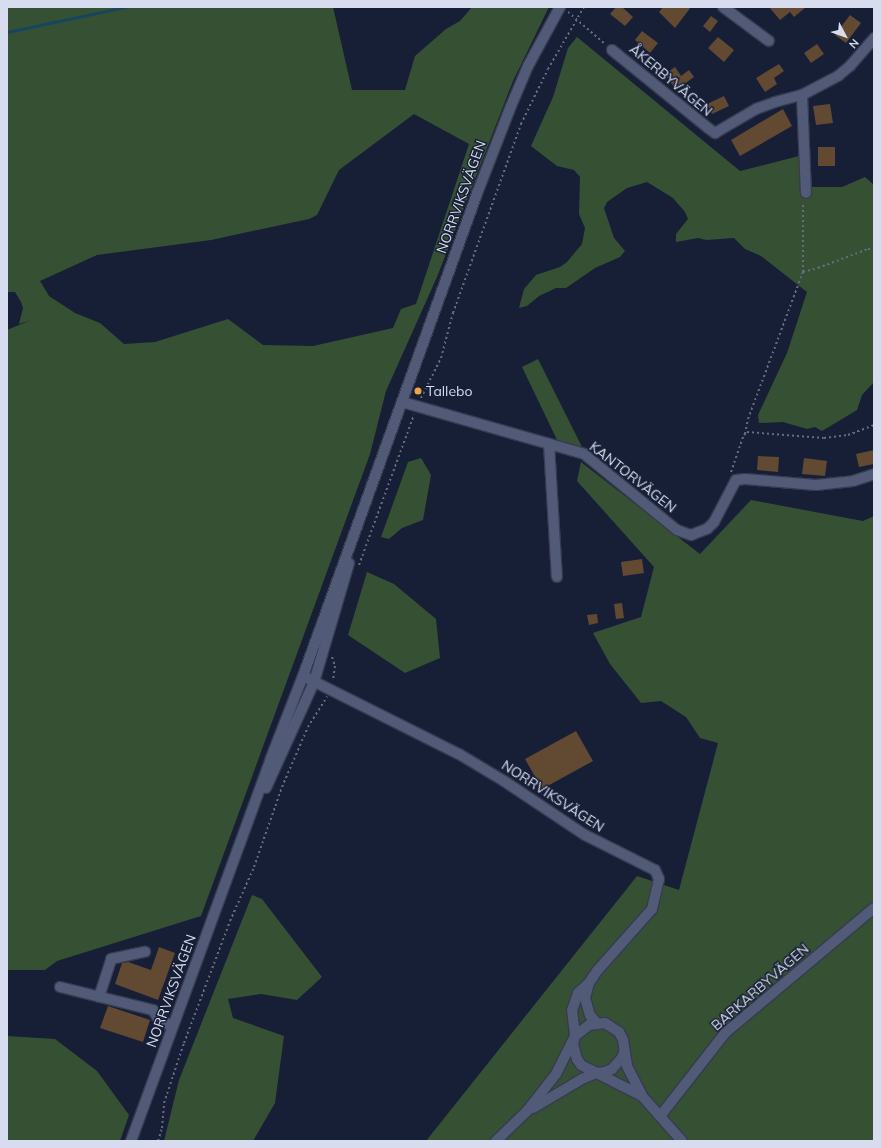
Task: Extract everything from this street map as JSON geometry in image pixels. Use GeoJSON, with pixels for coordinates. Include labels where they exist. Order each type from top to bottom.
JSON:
{"type":"FeatureCollection","features":[{"type":"Feature","properties":{"kind":"street"},"geometry":{"type":"LineString","coordinates":[[723,7],[769,41]]}},
{"type":"Feature","properties":{"kind":"street","name":"NORRVIKSVÄGEN"},"geometry":{"type":"LineString","coordinates":[[131,1141],[238,852],[271,758],[303,676],[478,191],[528,66],[564,9]]}},
{"type":"Feature","properties":{"kind":"street","name":"ÅKERBYVÄGEN"},"geometry":{"type":"LineString","coordinates":[[612,50],[715,133],[756,109],[802,95],[838,76],[850,66],[874,38]]}},
{"type":"Feature","properties":{"kind":"street"},"geometry":{"type":"LineString","coordinates":[[802,95],[806,193]]}},
{"type":"Feature","properties":{"kind":"street"},"geometry":{"type":"LineString","coordinates":[[402,402],[549,444],[557,577]]}},
{"type":"Feature","properties":{"kind":"street","name":"KANTORVÄGEN"},"geometry":{"type":"LineString","coordinates":[[549,444],[584,454],[677,530],[691,535],[707,529],[714,522],[736,480],[744,478],[816,485],[853,481],[874,474]]}},
{"type":"Feature","properties":{"kind":"street","name":"NORRVIKSVÄGEN"},"geometry":{"type":"LineString","coordinates":[[238,852],[314,682],[366,500]]}},
{"type":"Feature","properties":{"kind":"street","name":"NORRVIKSVÄGEN"},"geometry":{"type":"LineString","coordinates":[[271,758],[281,717],[301,665],[327,609]]}},
{"type":"Feature","properties":{"kind":"street","name":"NORRVIKSVÄGEN"},"geometry":{"type":"LineString","coordinates":[[303,676],[459,754],[504,781],[585,835],[655,870],[659,879],[652,908],[597,971],[589,983],[578,993],[572,1010],[575,1036],[573,1044],[577,1059],[588,1071],[596,1073],[642,1096]]}},
{"type":"Feature","properties":{"kind":"street","name":"BARKARBYVÄGEN"},"geometry":{"type":"LineString","coordinates":[[661,1115],[724,1034],[874,908]]}},
{"type":"Feature","properties":{"kind":"street"},"geometry":{"type":"LineString","coordinates":[[99,996],[111,959],[145,952]]}},
{"type":"Feature","properties":{"kind":"street","name":"NORRVIKSVÄGEN"},"geometry":{"type":"LineString","coordinates":[[589,983],[585,998],[590,1015],[597,1022],[605,1023],[618,1032],[623,1040],[627,1066],[642,1096],[661,1115],[682,1141]]}},
{"type":"Feature","properties":{"kind":"street"},"geometry":{"type":"LineString","coordinates":[[60,987],[153,1010],[156,1018],[172,1027]]}},
{"type":"Feature","properties":{"kind":"street"},"geometry":{"type":"LineString","coordinates":[[496,1141],[528,1111],[556,1074],[575,1036],[589,1025],[597,1022]]}},
{"type":"Feature","properties":{"kind":"street"},"geometry":{"type":"LineString","coordinates":[[528,1111],[596,1073],[605,1072],[612,1069],[622,1058],[624,1050]]}},
{"type":"Feature","properties":{"kind":"path"},"geometry":{"type":"LineString","coordinates":[[357,572],[417,406],[441,358],[453,313],[521,124],[548,69],[584,7]]}},
{"type":"Feature","properties":{"kind":"path","name":"ÅKERBYVÄGEN"},"geometry":{"type":"LineString","coordinates":[[564,9],[612,50]]}},
{"type":"Feature","properties":{"kind":"path"},"geometry":{"type":"LineString","coordinates":[[729,477],[745,434],[748,419],[803,272],[803,199],[806,193]]}},
{"type":"Feature","properties":{"kind":"path"},"geometry":{"type":"LineString","coordinates":[[803,272],[818,268],[868,249],[874,250]]}},
{"type":"Feature","properties":{"kind":"path"},"geometry":{"type":"LineString","coordinates":[[745,434],[747,432],[824,438],[848,435],[874,425]]}},
{"type":"Feature","properties":{"kind":"path"},"geometry":{"type":"LineString","coordinates":[[158,1141],[162,1128],[164,1103],[230,921],[254,867],[291,767],[308,727],[323,706],[331,689],[335,674],[332,651]]}},
{"type":"Feature","properties":{"kind":"green space"},"geometry":{"type":"Polygon","coordinates":[[[7,7],[333,7],[352,90],[405,90],[415,56],[446,29],[460,21],[472,7],[549,7],[513,81],[437,277],[386,391],[370,454],[201,916],[57,961],[45,970],[7,970],[7,330],[31,320],[19,324],[23,308],[21,302],[15,292],[7,292],[7,7]],[[414,114],[339,170],[317,215],[309,219],[211,240],[97,255],[40,281],[49,296],[75,313],[100,323],[124,344],[155,342],[228,319],[263,345],[313,346],[393,328],[401,309],[416,304],[469,144],[414,114]]]}},
{"type":"Feature","properties":{"kind":"green space"},"geometry":{"type":"Polygon","coordinates":[[[577,37],[740,171],[799,156],[803,187],[842,187],[865,177],[874,185],[874,382],[862,395],[857,410],[822,431],[815,427],[807,429],[783,422],[759,423],[758,415],[787,353],[807,292],[761,256],[745,249],[734,238],[706,240],[698,238],[676,242],[676,234],[688,219],[685,212],[673,198],[647,182],[627,188],[607,202],[604,208],[614,238],[625,251],[620,257],[595,268],[566,288],[556,288],[539,296],[527,306],[519,308],[524,289],[536,275],[560,267],[567,262],[582,244],[585,228],[579,214],[580,177],[574,170],[557,166],[531,146],[553,97],[568,48],[577,37]]]}},
{"type":"Feature","properties":{"kind":"green space"},"geometry":{"type":"Polygon","coordinates":[[[538,359],[583,449],[560,446],[522,367],[538,359]]]}},
{"type":"Feature","properties":{"kind":"green space"},"geometry":{"type":"Polygon","coordinates":[[[421,458],[431,475],[423,520],[402,528],[389,539],[381,537],[408,462],[421,458]]]}},
{"type":"Feature","properties":{"kind":"green space"},"geometry":{"type":"Polygon","coordinates":[[[581,462],[700,554],[751,500],[863,521],[874,516],[874,1141],[426,1141],[637,876],[679,890],[718,743],[700,738],[686,717],[661,701],[641,703],[610,664],[593,633],[641,617],[654,567],[577,481],[581,462]]]}},
{"type":"Feature","properties":{"kind":"green space"},"geometry":{"type":"Polygon","coordinates":[[[367,572],[394,584],[436,619],[440,658],[405,673],[348,635],[367,572]]]}},
{"type":"Feature","properties":{"kind":"green space"},"geometry":{"type":"Polygon","coordinates":[[[252,895],[262,899],[322,977],[297,1000],[261,994],[228,999],[233,1018],[284,1036],[275,1103],[253,1141],[164,1141],[179,1080],[252,895]]]}},
{"type":"Feature","properties":{"kind":"green space"},"geometry":{"type":"Polygon","coordinates":[[[7,1036],[55,1039],[97,1071],[129,1115],[120,1141],[7,1141],[7,1036]]]}},
{"type":"Feature","properties":{"kind":"building"},"geometry":{"type":"Polygon","coordinates":[[[616,7],[622,7],[633,17],[625,26],[610,14],[616,7]]]}},
{"type":"Feature","properties":{"kind":"building"},"geometry":{"type":"Polygon","coordinates":[[[663,7],[691,7],[675,28],[659,12],[663,7]]]}},
{"type":"Feature","properties":{"kind":"building"},"geometry":{"type":"Polygon","coordinates":[[[769,7],[806,7],[794,17],[790,12],[780,20],[769,7]]]}},
{"type":"Feature","properties":{"kind":"building"},"geometry":{"type":"Polygon","coordinates":[[[850,15],[861,23],[846,43],[835,35],[850,15]]]}},
{"type":"Feature","properties":{"kind":"building"},"geometry":{"type":"Polygon","coordinates":[[[711,16],[718,21],[710,32],[703,26],[711,16]]]}},
{"type":"Feature","properties":{"kind":"building"},"geometry":{"type":"Polygon","coordinates":[[[642,31],[658,43],[650,53],[635,40],[642,31]]]}},
{"type":"Feature","properties":{"kind":"building"},"geometry":{"type":"Polygon","coordinates":[[[718,37],[734,50],[724,62],[708,48],[718,37]]]}},
{"type":"Feature","properties":{"kind":"building"},"geometry":{"type":"Polygon","coordinates":[[[817,44],[824,54],[811,63],[804,53],[817,44]]]}},
{"type":"Feature","properties":{"kind":"building"},"geometry":{"type":"Polygon","coordinates":[[[779,64],[784,71],[774,78],[777,84],[765,92],[756,78],[779,64]]]}},
{"type":"Feature","properties":{"kind":"building"},"geometry":{"type":"Polygon","coordinates":[[[675,67],[681,76],[689,70],[694,77],[676,90],[665,74],[675,67]]]}},
{"type":"Feature","properties":{"kind":"building"},"geometry":{"type":"Polygon","coordinates":[[[724,96],[729,106],[712,114],[707,104],[724,96]]]}},
{"type":"Feature","properties":{"kind":"building"},"geometry":{"type":"Polygon","coordinates":[[[830,104],[833,123],[816,125],[813,106],[830,104]]]}},
{"type":"Feature","properties":{"kind":"building"},"geometry":{"type":"Polygon","coordinates":[[[783,109],[792,126],[740,156],[731,140],[783,109]]]}},
{"type":"Feature","properties":{"kind":"building"},"geometry":{"type":"Polygon","coordinates":[[[818,147],[835,147],[835,166],[818,166],[818,147]]]}},
{"type":"Feature","properties":{"kind":"building"},"geometry":{"type":"Polygon","coordinates":[[[874,450],[874,464],[859,467],[856,454],[874,450]]]}},
{"type":"Feature","properties":{"kind":"building"},"geometry":{"type":"Polygon","coordinates":[[[758,456],[779,457],[778,472],[757,470],[758,456]]]}},
{"type":"Feature","properties":{"kind":"building"},"geometry":{"type":"Polygon","coordinates":[[[804,458],[827,461],[825,476],[802,474],[804,458]]]}},
{"type":"Feature","properties":{"kind":"building"},"geometry":{"type":"Polygon","coordinates":[[[642,559],[644,573],[623,576],[621,562],[642,559]]]}},
{"type":"Feature","properties":{"kind":"building"},"geometry":{"type":"Polygon","coordinates":[[[622,603],[624,618],[616,619],[614,604],[622,603]]]}},
{"type":"Feature","properties":{"kind":"building"},"geometry":{"type":"Polygon","coordinates":[[[597,614],[598,623],[589,625],[587,615],[597,614]]]}},
{"type":"Feature","properties":{"kind":"building"},"geometry":{"type":"Polygon","coordinates":[[[576,731],[593,761],[542,789],[525,759],[576,731]]]}},
{"type":"Feature","properties":{"kind":"building"},"geometry":{"type":"Polygon","coordinates":[[[159,947],[175,953],[158,1000],[115,984],[122,963],[128,962],[151,970],[159,947]]]}},
{"type":"Feature","properties":{"kind":"building"},"geometry":{"type":"Polygon","coordinates":[[[108,1006],[150,1020],[143,1042],[100,1028],[108,1006]]]}},
{"type":"Feature","properties":{"kind":"waterway"},"geometry":{"type":"LineString","coordinates":[[7,32],[125,7]]}},
{"type":"Feature","properties":{"kind":"place","name":"Tallebo"},"geometry":{"type":"Point","coordinates":[418,391]}}]}
